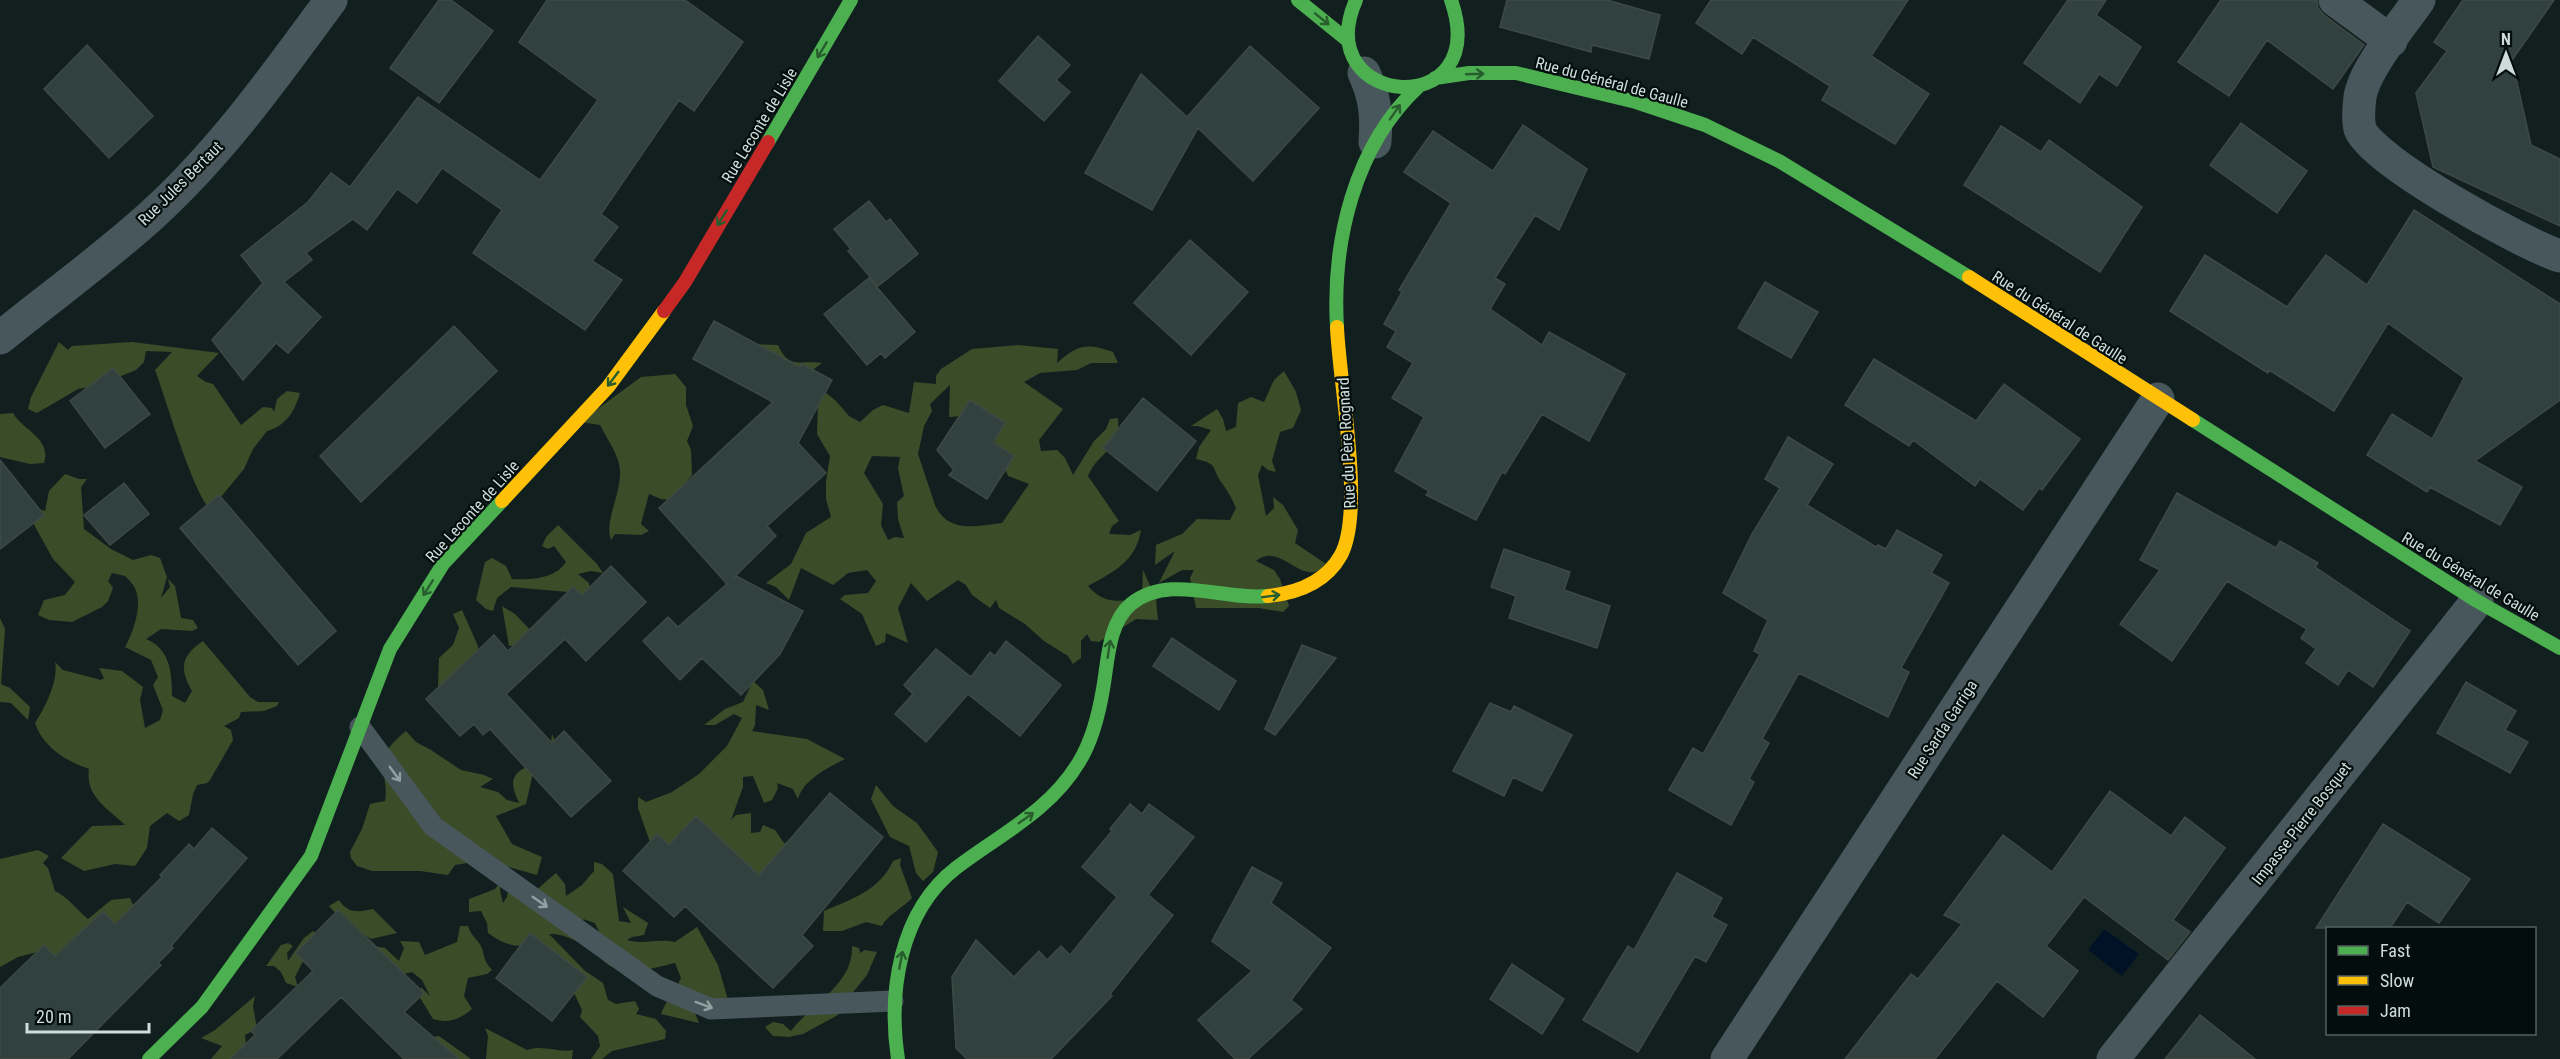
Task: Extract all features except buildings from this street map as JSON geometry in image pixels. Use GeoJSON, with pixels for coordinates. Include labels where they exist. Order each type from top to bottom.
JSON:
{"type":"FeatureCollection","features":[{"type":"Feature","properties":{"kind":"street","name":"Rue Jules Bertaut"},"geometry":{"type":"LineString","coordinates":[[0,338],[153,215],[208,159],[260,97],[331,0]]}},
{"type":"Feature","properties":{"kind":"street","name":"Rue Leconte de Lisle"},"geometry":{"type":"LineString","coordinates":[[149,1059],[202,1007],[311,856],[390,650],[443,564],[608,387],[685,282],[852,0]]}},
{"type":"Feature","properties":{"kind":"street"},"geometry":{"type":"LineString","coordinates":[[1298,0],[1346,39]]}},
{"type":"Feature","properties":{"kind":"street"},"geometry":{"type":"LineString","coordinates":[[1356,0],[1346,23],[1349,51],[1364,73],[1390,86],[1404,88],[1419,86],[1435,78],[1447,68],[1455,54],[1459,40],[1459,24],[1451,0]]}},
{"type":"Feature","properties":{"kind":"street"},"geometry":{"type":"LineString","coordinates":[[2335,0],[2391,41]]}},
{"type":"Feature","properties":{"kind":"street"},"geometry":{"type":"LineString","coordinates":[[2419,0],[2364,80],[2360,98],[2361,130],[2374,148],[2437,192],[2560,256]]}},
{"type":"Feature","properties":{"kind":"street"},"geometry":{"type":"LineString","coordinates":[[1459,24],[1474,39]]}},
{"type":"Feature","properties":{"kind":"street","name":"Rue du Général de Gaulle"},"geometry":{"type":"LineString","coordinates":[[1498,60],[1516,73]]}},
{"type":"Feature","properties":{"kind":"street","name":"Rue du Père Rognard"},"geometry":{"type":"LineString","coordinates":[[1364,73],[1373,94],[1377,113],[1375,142]]}},
{"type":"Feature","properties":{"kind":"street","name":"Rue du Général de Gaulle"},"geometry":{"type":"LineString","coordinates":[[1435,78],[1469,73],[1516,73],[1635,102],[1705,125],[1779,161],[1904,236],[2477,601],[2560,648]]}},
{"type":"Feature","properties":{"kind":"street","name":"Rue du Père Rognard"},"geometry":{"type":"LineString","coordinates":[[898,1059],[893,1001],[903,950],[921,908],[952,871],[1047,804],[1080,761],[1101,699],[1111,637],[1122,616],[1137,599],[1157,593],[1183,591],[1269,598],[1298,590],[1321,580],[1338,561],[1348,536],[1352,501],[1335,294],[1341,235],[1357,183],[1375,142],[1404,98],[1419,86]]}},
{"type":"Feature","properties":{"kind":"street","name":"Rue Sarda Garriga"},"geometry":{"type":"LineString","coordinates":[[1727,1059],[2158,399]]}},
{"type":"Feature","properties":{"kind":"street","name":"Impasse Pierre Bosquet"},"geometry":{"type":"LineString","coordinates":[[2127,1054],[2477,601]]}},
{"type":"Feature","properties":{"kind":"lane"},"geometry":{"type":"LineString","coordinates":[[360,727],[433,826],[657,986],[711,1008],[893,1001]]}},
{"type":"Feature","properties":{"kind":"green space"},"geometry":{"type":"Polygon","coordinates":[[[59,342],[68,350],[72,346],[132,342],[219,353],[197,376],[213,384],[241,425],[263,407],[272,408],[274,412],[277,399],[287,391],[300,393],[289,417],[274,429],[267,431],[253,449],[244,469],[211,509],[197,487],[180,445],[155,370],[172,352],[146,351],[144,362],[136,370],[96,386],[78,389],[37,413],[28,409],[31,397],[59,342]]]}},
{"type":"Feature","properties":{"kind":"green space"},"geometry":{"type":"Polygon","coordinates":[[[750,344],[778,345],[782,353],[791,361],[822,363],[805,376],[836,401],[849,416],[860,422],[873,410],[883,405],[909,413],[914,382],[936,384],[936,376],[941,369],[972,349],[1019,345],[1058,349],[1057,363],[1071,352],[1083,347],[1096,347],[1113,352],[1118,363],[1091,363],[1077,370],[1040,373],[1024,382],[1063,409],[1039,440],[1041,451],[1057,450],[1065,458],[1073,475],[1094,441],[1106,429],[1110,419],[1118,418],[1118,429],[1113,444],[1098,460],[1088,476],[1119,521],[1112,526],[1109,534],[1130,535],[1141,530],[1129,558],[1114,571],[1088,586],[1106,599],[1127,600],[1142,597],[1143,570],[1156,599],[1158,620],[1136,619],[1099,642],[1091,641],[1087,634],[1081,641],[1081,658],[1073,664],[1068,656],[999,608],[996,600],[990,608],[972,595],[966,585],[958,580],[927,601],[911,583],[898,608],[908,643],[886,633],[885,642],[876,646],[862,614],[840,599],[845,595],[868,593],[876,581],[867,570],[848,573],[833,585],[801,568],[789,600],[776,587],[766,583],[791,564],[806,533],[831,517],[826,499],[830,456],[817,434],[818,401],[750,344]],[[950,385],[930,404],[932,411],[924,426],[918,454],[935,505],[947,520],[955,524],[973,526],[1002,523],[1029,484],[1008,476],[992,434],[962,416],[949,417],[950,385]],[[872,456],[864,473],[883,504],[881,525],[888,540],[895,537],[904,538],[898,519],[897,502],[904,496],[898,468],[900,457],[872,456]]]}},
{"type":"Feature","properties":{"kind":"green space"},"geometry":{"type":"Polygon","coordinates":[[[1284,371],[1296,392],[1301,410],[1293,428],[1280,432],[1272,461],[1276,472],[1262,465],[1258,475],[1266,516],[1274,508],[1273,497],[1283,505],[1298,530],[1295,543],[1332,568],[1308,572],[1276,557],[1263,557],[1256,561],[1274,570],[1280,579],[1289,606],[1283,612],[1259,608],[1196,608],[1190,578],[1194,570],[1182,570],[1159,583],[1175,551],[1155,565],[1156,545],[1182,534],[1197,519],[1230,520],[1236,508],[1212,465],[1196,459],[1199,447],[1211,430],[1191,426],[1217,409],[1226,431],[1236,427],[1238,403],[1251,397],[1264,402],[1274,380],[1284,371]]]}},
{"type":"Feature","properties":{"kind":"green space"},"geometry":{"type":"Polygon","coordinates":[[[675,374],[686,387],[686,405],[693,426],[687,441],[691,450],[692,475],[671,500],[649,494],[641,524],[649,531],[641,535],[615,534],[611,540],[609,532],[619,483],[619,464],[600,425],[580,422],[641,377],[675,374]]]}},
{"type":"Feature","properties":{"kind":"green space"},"geometry":{"type":"Polygon","coordinates":[[[13,413],[44,447],[44,463],[30,464],[0,457],[0,414],[13,413]]]}},
{"type":"Feature","properties":{"kind":"green space"},"geometry":{"type":"Polygon","coordinates":[[[65,474],[87,479],[81,487],[84,529],[111,549],[133,560],[151,555],[160,558],[167,577],[161,598],[170,587],[168,579],[175,586],[181,618],[193,620],[198,628],[192,631],[161,629],[146,639],[154,643],[165,655],[170,670],[172,696],[185,703],[192,691],[185,676],[184,663],[190,652],[203,641],[250,697],[258,702],[279,702],[277,706],[264,711],[241,712],[239,718],[224,726],[231,730],[233,740],[210,780],[197,785],[189,815],[179,821],[167,813],[150,826],[147,848],[135,866],[115,864],[84,871],[61,858],[92,826],[125,825],[94,794],[90,787],[89,769],[56,752],[44,739],[35,723],[47,702],[53,685],[55,662],[63,670],[101,680],[104,678],[99,668],[122,671],[143,687],[140,700],[145,728],[160,720],[163,710],[153,685],[158,677],[151,660],[125,647],[134,627],[138,597],[132,583],[125,576],[112,573],[108,581],[113,588],[108,601],[102,607],[72,622],[49,620],[38,615],[44,600],[65,595],[75,582],[53,559],[27,512],[32,507],[45,511],[49,491],[65,474]]]}},
{"type":"Feature","properties":{"kind":"green space"},"geometry":{"type":"Polygon","coordinates":[[[558,525],[603,573],[591,571],[578,574],[589,583],[591,593],[583,604],[568,592],[511,587],[497,598],[493,611],[486,609],[476,600],[485,562],[492,558],[506,566],[512,579],[542,577],[561,568],[566,562],[554,546],[548,549],[542,546],[546,537],[558,525]]]}},
{"type":"Feature","properties":{"kind":"green space"},"geometry":{"type":"Polygon","coordinates":[[[502,606],[515,614],[535,635],[518,645],[509,646],[502,606]]]}},
{"type":"Feature","properties":{"kind":"green space"},"geometry":{"type":"Polygon","coordinates":[[[462,610],[478,646],[475,676],[447,703],[438,685],[439,658],[453,645],[459,628],[453,614],[462,610]]]}},
{"type":"Feature","properties":{"kind":"green space"},"geometry":{"type":"Polygon","coordinates":[[[0,618],[5,629],[1,684],[10,688],[30,707],[28,720],[11,703],[0,702],[0,618]]]}},
{"type":"Feature","properties":{"kind":"green space"},"geometry":{"type":"Polygon","coordinates":[[[753,681],[763,690],[769,710],[756,705],[755,725],[752,731],[807,739],[845,759],[811,780],[798,799],[793,789],[777,783],[778,788],[772,800],[764,803],[753,776],[743,777],[743,787],[731,820],[736,815],[751,813],[751,833],[760,832],[763,825],[775,830],[784,843],[793,845],[749,894],[681,830],[674,852],[655,839],[650,842],[638,808],[638,797],[646,802],[672,792],[699,774],[727,746],[742,718],[734,714],[715,725],[704,725],[725,709],[743,702],[753,681]]]}},
{"type":"Feature","properties":{"kind":"green space"},"geometry":{"type":"Polygon","coordinates":[[[406,731],[416,742],[461,770],[493,779],[480,787],[498,792],[507,800],[519,803],[514,790],[515,777],[518,772],[530,766],[549,760],[552,734],[561,756],[557,769],[540,775],[533,773],[526,804],[496,816],[512,844],[542,857],[537,875],[485,860],[455,865],[448,875],[420,871],[372,871],[357,866],[350,852],[362,829],[370,804],[385,801],[384,759],[393,743],[406,731]]]}},
{"type":"Feature","properties":{"kind":"green space"},"geometry":{"type":"Polygon","coordinates":[[[876,785],[893,806],[917,823],[938,852],[933,872],[923,881],[916,873],[909,846],[890,837],[871,799],[876,785]]]}},
{"type":"Feature","properties":{"kind":"green space"},"geometry":{"type":"Polygon","coordinates":[[[38,850],[49,856],[43,863],[48,868],[55,891],[88,919],[111,900],[130,898],[141,923],[49,960],[41,951],[18,957],[0,967],[0,859],[38,850]]]}},
{"type":"Feature","properties":{"kind":"green space"},"geometry":{"type":"Polygon","coordinates":[[[901,858],[900,865],[912,898],[908,902],[888,918],[882,926],[866,922],[842,931],[823,931],[824,911],[855,898],[873,886],[881,879],[893,861],[901,858]]]}},
{"type":"Feature","properties":{"kind":"green space"},"geometry":{"type":"Polygon","coordinates":[[[594,862],[602,864],[613,874],[619,921],[631,923],[623,907],[648,923],[644,935],[627,940],[675,942],[697,927],[718,965],[728,1000],[695,1013],[699,1023],[661,1014],[681,978],[675,963],[632,971],[612,967],[596,952],[602,938],[595,923],[583,919],[585,930],[581,942],[562,935],[549,934],[584,970],[603,983],[608,1000],[616,1004],[635,1001],[639,1009],[636,1014],[656,1019],[666,1031],[665,1039],[612,1051],[602,1059],[591,1059],[600,1046],[598,1036],[580,1017],[582,1010],[575,995],[536,943],[517,946],[500,940],[488,933],[487,923],[481,911],[469,912],[469,899],[495,889],[501,881],[500,891],[503,903],[509,886],[534,892],[556,873],[565,884],[566,896],[582,885],[594,871],[594,862]]]}},
{"type":"Feature","properties":{"kind":"green space"},"geometry":{"type":"Polygon","coordinates":[[[339,900],[350,910],[373,909],[397,933],[371,939],[341,919],[329,906],[339,900]]]}},
{"type":"Feature","properties":{"kind":"green space"},"geometry":{"type":"Polygon","coordinates":[[[460,926],[468,926],[492,970],[487,974],[468,978],[464,996],[472,1009],[454,1020],[433,1019],[419,996],[421,987],[430,996],[422,980],[412,972],[400,975],[374,946],[385,948],[399,961],[404,948],[400,941],[419,942],[425,955],[457,942],[460,926]]]}},
{"type":"Feature","properties":{"kind":"green space"},"geometry":{"type":"Polygon","coordinates":[[[313,931],[322,936],[327,944],[302,963],[295,977],[298,987],[286,983],[281,972],[274,966],[266,966],[281,945],[288,943],[293,946],[287,953],[288,961],[304,938],[313,931]]]}},
{"type":"Feature","properties":{"kind":"green space"},"geometry":{"type":"Polygon","coordinates":[[[852,946],[859,948],[860,953],[865,950],[877,952],[867,975],[845,1002],[838,1015],[803,1034],[789,1037],[773,1036],[765,1027],[773,1022],[783,1024],[791,1031],[830,993],[846,972],[851,959],[852,946]]]}},
{"type":"Feature","properties":{"kind":"green space"},"geometry":{"type":"Polygon","coordinates":[[[255,996],[253,1006],[257,1029],[245,1035],[246,1046],[239,1059],[211,1059],[222,1046],[201,1038],[215,1030],[255,996]]]}},
{"type":"Feature","properties":{"kind":"green space"},"geometry":{"type":"Polygon","coordinates":[[[485,1028],[527,1050],[539,1048],[573,1050],[572,1059],[486,1059],[488,1036],[485,1028]]]}},
{"type":"Feature","properties":{"kind":"green space"},"geometry":{"type":"Polygon","coordinates":[[[439,1036],[471,1059],[440,1059],[427,1038],[439,1036]]]}},
{"type":"Feature","properties":{"kind":"water"},"geometry":{"type":"Polygon","coordinates":[[[2104,929],[2139,954],[2122,976],[2088,950],[2104,929]]]}},
{"type":"Feature","properties":{"kind":"traffic: fast"},"geometry":{"type":"LineString","coordinates":[[768,142],[851,0]]}},
{"type":"Feature","properties":{"kind":"traffic: fast"},"geometry":{"type":"LineString","coordinates":[[1298,0],[1346,39]]}},
{"type":"Feature","properties":{"kind":"traffic: fast"},"geometry":{"type":"LineString","coordinates":[[1356,0],[1348,36],[1357,63],[1376,80],[1402,87],[1427,83],[1448,67],[1457,40],[1451,0]]}},
{"type":"Feature","properties":{"kind":"traffic: fast"},"geometry":{"type":"LineString","coordinates":[[1435,78],[1469,73],[1516,73],[1636,102],[1705,125],[1779,161],[1969,277]]}},
{"type":"Feature","properties":{"kind":"traffic: fast"},"geometry":{"type":"LineString","coordinates":[[1337,327],[1336,295],[1339,262],[1352,197],[1363,166],[1378,137],[1397,110],[1419,86]]}},
{"type":"Feature","properties":{"kind":"traffic: fast"},"geometry":{"type":"LineString","coordinates":[[2193,420],[2477,601],[2560,648]]}},
{"type":"Feature","properties":{"kind":"traffic: fast"},"geometry":{"type":"LineString","coordinates":[[149,1059],[202,1007],[311,856],[390,649],[443,564],[502,501]]}},
{"type":"Feature","properties":{"kind":"traffic: fast"},"geometry":{"type":"LineString","coordinates":[[898,1059],[895,1034],[897,981],[910,930],[921,907],[937,886],[956,868],[1023,821],[1054,795],[1079,762],[1094,727],[1110,643],[1123,612],[1146,595],[1162,590],[1198,590],[1251,597],[1268,596]]}},
{"type":"Feature","properties":{"kind":"traffic: slow"},"geometry":{"type":"LineString","coordinates":[[1969,277],[2193,420]]}},
{"type":"Feature","properties":{"kind":"traffic: slow"},"geometry":{"type":"LineString","coordinates":[[502,501],[608,387],[664,311]]}},
{"type":"Feature","properties":{"kind":"traffic: slow"},"geometry":{"type":"LineString","coordinates":[[1268,596],[1300,589],[1319,579],[1341,555],[1348,535],[1351,478],[1337,327]]}},
{"type":"Feature","properties":{"kind":"traffic: jam"},"geometry":{"type":"LineString","coordinates":[[664,311],[685,282],[768,142]]}}]}
